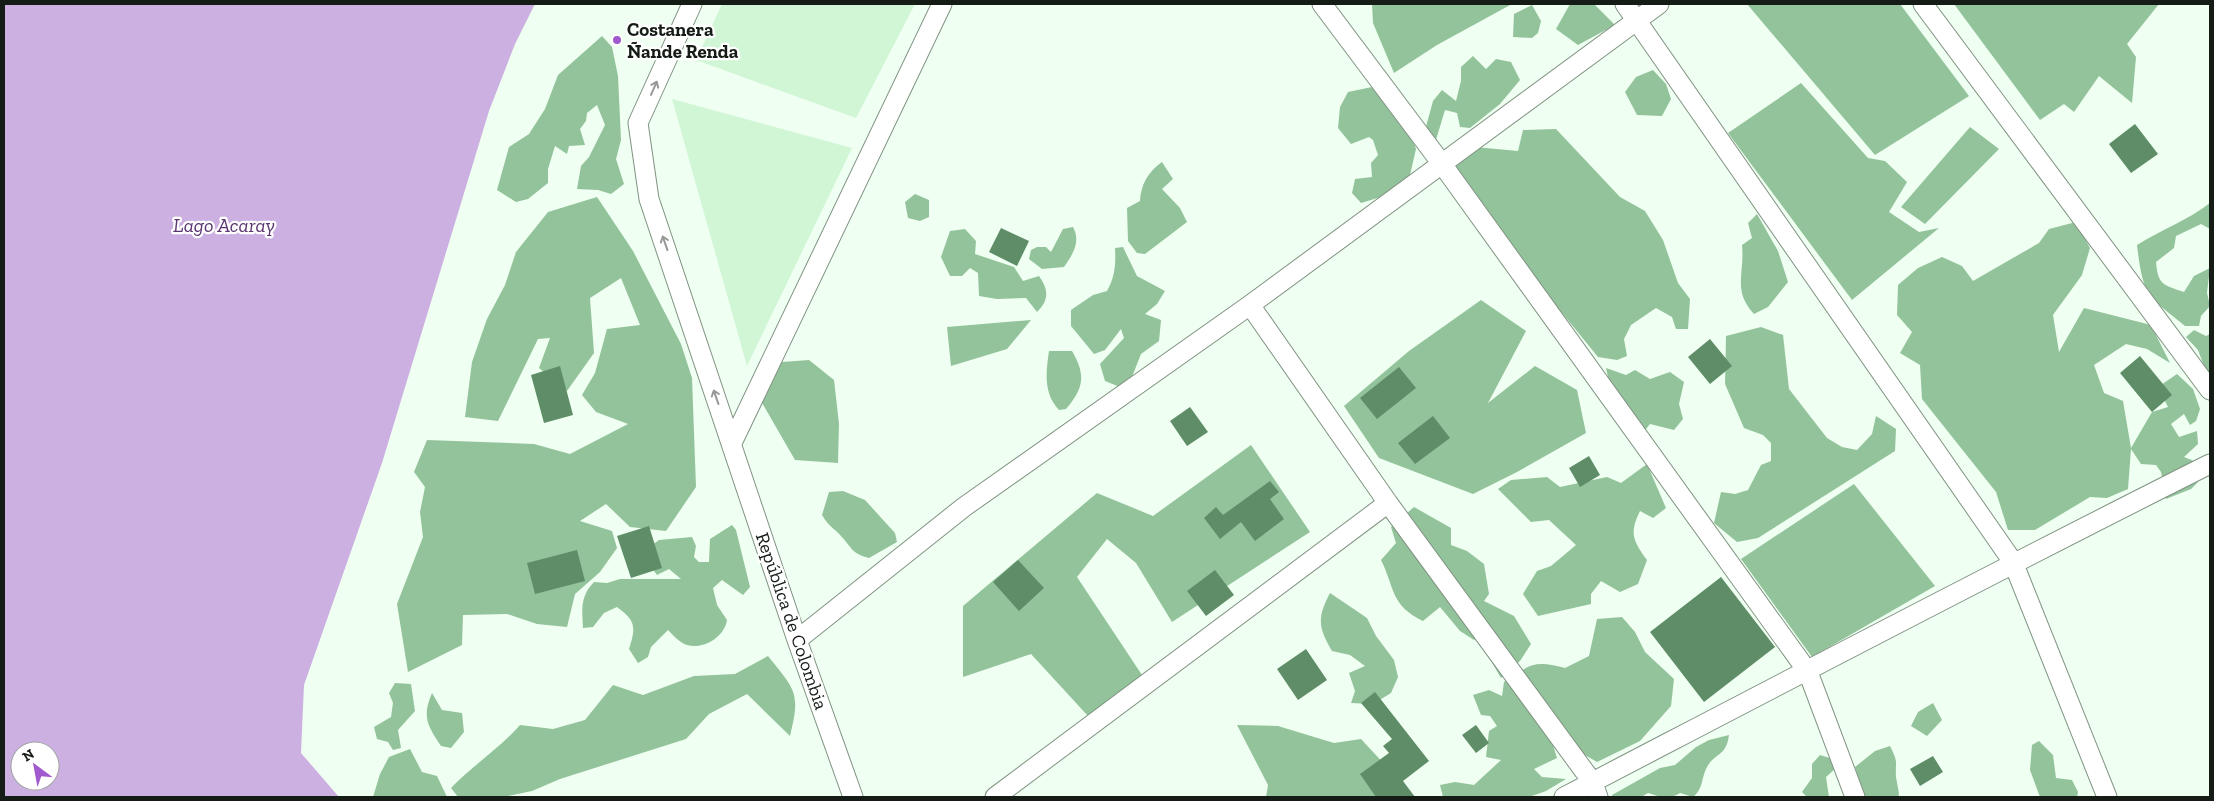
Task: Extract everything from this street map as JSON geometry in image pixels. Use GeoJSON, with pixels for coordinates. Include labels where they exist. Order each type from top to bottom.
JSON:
{"type":"FeatureCollection","features":[{"type":"Feature","properties":{"kind":"street","name":"República de Colombia"},"geometry":{"type":"LineString","coordinates":[[692,4],[638,123],[650,198],[797,640],[853,797]]}},
{"type":"Feature","properties":{"kind":"street"},"geometry":{"type":"LineString","coordinates":[[732,444],[942,4]]}},
{"type":"Feature","properties":{"kind":"street"},"geometry":{"type":"LineString","coordinates":[[1322,4],[1442,164],[1808,672],[1855,797]]}},
{"type":"Feature","properties":{"kind":"street"},"geometry":{"type":"LineString","coordinates":[[1625,4],[2013,562],[2106,797]]}},
{"type":"Feature","properties":{"kind":"street"},"geometry":{"type":"LineString","coordinates":[[797,640],[964,507],[1250,305],[1659,4]]}},
{"type":"Feature","properties":{"kind":"street"},"geometry":{"type":"LineString","coordinates":[[1923,4],[2210,390]]}},
{"type":"Feature","properties":{"kind":"street"},"geometry":{"type":"LineString","coordinates":[[1250,305],[1388,502],[1595,790]]}},
{"type":"Feature","properties":{"kind":"street"},"geometry":{"type":"LineString","coordinates":[[1564,797],[1595,790],[1808,672],[2013,562],[2210,464]]}},
{"type":"Feature","properties":{"kind":"street"},"geometry":{"type":"LineString","coordinates":[[995,797],[1388,502]]}},
{"type":"Feature","properties":{"kind":"green space"},"geometry":{"type":"Polygon","coordinates":[[[722,4],[915,4],[856,118],[696,60],[722,4]]]}},
{"type":"Feature","properties":{"kind":"green space"},"geometry":{"type":"Polygon","coordinates":[[[1372,4],[1512,4],[1437,45],[1394,73],[1373,23],[1372,4]]]}},
{"type":"Feature","properties":{"kind":"green space"},"geometry":{"type":"Polygon","coordinates":[[[1570,4],[1594,4],[1615,25],[1578,45],[1556,29],[1570,4]]]}},
{"type":"Feature","properties":{"kind":"green space"},"geometry":{"type":"Polygon","coordinates":[[[1747,4],[1900,4],[1969,96],[1875,155],[1747,4]]]}},
{"type":"Feature","properties":{"kind":"green space"},"geometry":{"type":"Polygon","coordinates":[[[1954,4],[2159,4],[2127,44],[2136,57],[2132,103],[2099,76],[2074,112],[2064,104],[2040,120],[1954,4]]]}},
{"type":"Feature","properties":{"kind":"green space"},"geometry":{"type":"Polygon","coordinates":[[[1532,5],[1541,21],[1538,33],[1532,38],[1513,37],[1514,14],[1532,5]]]}},
{"type":"Feature","properties":{"kind":"green space"},"geometry":{"type":"Polygon","coordinates":[[[602,36],[612,47],[618,76],[621,140],[616,159],[624,184],[611,194],[598,190],[577,189],[581,166],[589,157],[605,125],[597,105],[587,113],[586,121],[580,129],[585,145],[569,146],[567,154],[555,146],[548,169],[548,183],[528,199],[516,202],[497,190],[509,147],[529,134],[545,109],[558,75],[602,36]]]}},
{"type":"Feature","properties":{"kind":"green space"},"geometry":{"type":"Polygon","coordinates":[[[1473,56],[1486,69],[1496,59],[1511,62],[1520,80],[1500,104],[1470,128],[1460,127],[1457,113],[1445,110],[1435,143],[1424,134],[1433,101],[1442,90],[1456,101],[1461,81],[1461,67],[1473,56]]]}},
{"type":"Feature","properties":{"kind":"green space"},"geometry":{"type":"Polygon","coordinates":[[[1653,70],[1666,84],[1671,99],[1662,116],[1637,115],[1625,92],[1636,77],[1653,70]]]}},
{"type":"Feature","properties":{"kind":"green space"},"geometry":{"type":"Polygon","coordinates":[[[1801,83],[1868,158],[1885,161],[1907,182],[1889,212],[1919,232],[1939,228],[1852,300],[1728,133],[1801,83]]]}},
{"type":"Feature","properties":{"kind":"green space"},"geometry":{"type":"Polygon","coordinates":[[[1377,86],[1412,137],[1416,149],[1410,175],[1384,196],[1361,203],[1352,193],[1355,179],[1372,177],[1371,163],[1378,155],[1373,140],[1369,137],[1351,144],[1338,128],[1340,107],[1348,92],[1377,86]]]}},
{"type":"Feature","properties":{"kind":"green space"},"geometry":{"type":"Polygon","coordinates":[[[672,99],[852,148],[747,366],[672,99]]]}},
{"type":"Feature","properties":{"kind":"green space"},"geometry":{"type":"Polygon","coordinates":[[[1970,127],[1999,149],[1925,224],[1901,207],[1970,127]]]}},
{"type":"Feature","properties":{"kind":"green space"},"geometry":{"type":"Polygon","coordinates":[[[1556,129],[1620,197],[1645,211],[1663,240],[1678,283],[1690,299],[1688,329],[1676,329],[1672,317],[1656,308],[1631,325],[1624,339],[1627,356],[1617,360],[1598,357],[1518,259],[1452,165],[1475,147],[1518,151],[1523,130],[1556,129]]]}},
{"type":"Feature","properties":{"kind":"green space"},"geometry":{"type":"Polygon","coordinates":[[[1162,162],[1173,179],[1162,189],[1180,208],[1187,222],[1145,254],[1137,253],[1128,241],[1127,208],[1140,201],[1146,179],[1162,162]]]}},
{"type":"Feature","properties":{"kind":"green space"},"geometry":{"type":"Polygon","coordinates":[[[915,194],[929,200],[929,217],[920,221],[908,218],[905,202],[915,194]]]}},
{"type":"Feature","properties":{"kind":"green space"},"geometry":{"type":"Polygon","coordinates":[[[597,197],[633,251],[681,344],[692,378],[696,487],[666,531],[630,527],[606,504],[580,521],[612,531],[617,548],[600,572],[575,594],[567,627],[537,624],[507,614],[463,615],[462,645],[408,672],[397,604],[423,537],[420,512],[425,487],[414,472],[427,440],[534,444],[570,454],[628,424],[596,412],[582,395],[595,373],[607,329],[640,325],[621,278],[590,298],[594,353],[567,391],[539,368],[550,338],[538,339],[498,421],[465,417],[472,362],[487,319],[505,285],[516,252],[548,212],[597,197]]]}},
{"type":"Feature","properties":{"kind":"green space"},"geometry":{"type":"Polygon","coordinates":[[[2210,203],[2210,229],[2201,224],[2176,236],[2174,248],[2156,262],[2160,280],[2171,288],[2184,292],[2194,276],[2210,268],[2207,293],[2210,306],[2201,316],[2199,326],[2185,326],[2162,307],[2149,293],[2142,275],[2137,245],[2193,215],[2210,203]]]}},
{"type":"Feature","properties":{"kind":"green space"},"geometry":{"type":"Polygon","coordinates":[[[1757,214],[1778,251],[1788,282],[1768,307],[1754,314],[1747,305],[1741,289],[1742,245],[1752,238],[1748,223],[1757,214]]]}},
{"type":"Feature","properties":{"kind":"green space"},"geometry":{"type":"Polygon","coordinates":[[[2076,222],[2090,248],[2082,275],[2053,315],[2059,352],[2084,308],[2151,325],[2170,363],[2147,349],[2126,344],[2094,365],[2104,393],[2123,401],[2131,448],[2152,412],[2168,407],[2158,387],[2177,374],[2193,389],[2200,409],[2196,421],[2190,425],[2184,414],[2171,424],[2179,437],[2197,431],[2198,444],[2184,457],[2194,461],[2198,482],[2191,489],[2166,499],[2161,472],[2156,465],[2141,464],[2131,449],[2128,489],[2107,498],[2090,497],[2035,530],[2008,530],[1996,492],[1922,399],[1920,365],[1900,353],[1912,332],[1897,315],[1898,285],[1918,268],[1942,257],[1962,266],[1973,281],[2039,243],[2049,229],[2076,222]]]}},
{"type":"Feature","properties":{"kind":"green space"},"geometry":{"type":"Polygon","coordinates":[[[1073,227],[1076,238],[1075,248],[1064,267],[1042,269],[1029,259],[1031,250],[1037,247],[1046,247],[1051,252],[1063,229],[1073,227]]]}},
{"type":"Feature","properties":{"kind":"green space"},"geometry":{"type":"Polygon","coordinates":[[[965,229],[976,241],[975,254],[1014,267],[1023,281],[1039,276],[1045,286],[1046,299],[1037,312],[1026,298],[997,299],[979,296],[978,273],[970,268],[962,276],[950,276],[941,257],[950,231],[965,229]]]}},
{"type":"Feature","properties":{"kind":"green space"},"geometry":{"type":"Polygon","coordinates":[[[1123,247],[1137,276],[1165,291],[1157,304],[1145,314],[1161,320],[1159,341],[1141,354],[1130,382],[1120,387],[1105,381],[1100,364],[1124,338],[1121,329],[1105,350],[1094,354],[1071,326],[1071,310],[1093,295],[1107,291],[1112,281],[1115,248],[1123,247]]]}},
{"type":"Feature","properties":{"kind":"green space"},"geometry":{"type":"Polygon","coordinates":[[[1481,300],[1526,331],[1488,403],[1535,366],[1577,390],[1586,433],[1517,472],[1473,494],[1379,458],[1344,406],[1409,351],[1481,300]]]}},
{"type":"Feature","properties":{"kind":"green space"},"geometry":{"type":"Polygon","coordinates":[[[1031,320],[1007,349],[951,366],[947,327],[1031,320]]]}},
{"type":"Feature","properties":{"kind":"green space"},"geometry":{"type":"Polygon","coordinates":[[[1761,327],[1783,335],[1789,389],[1827,438],[1842,447],[1857,450],[1872,434],[1876,416],[1896,429],[1895,451],[1758,538],[1737,542],[1714,523],[1721,492],[1735,494],[1748,490],[1761,465],[1771,461],[1771,443],[1763,435],[1744,428],[1725,384],[1726,336],[1761,327]]]}},
{"type":"Feature","properties":{"kind":"green space"},"geometry":{"type":"Polygon","coordinates":[[[2194,330],[2206,336],[2210,334],[2210,375],[2204,366],[2198,350],[2186,337],[2194,330]]]}},
{"type":"Feature","properties":{"kind":"green space"},"geometry":{"type":"Polygon","coordinates":[[[1049,351],[1072,351],[1080,367],[1080,388],[1066,409],[1059,410],[1050,397],[1047,382],[1049,351]]]}},
{"type":"Feature","properties":{"kind":"green space"},"geometry":{"type":"Polygon","coordinates":[[[809,360],[834,380],[839,424],[838,463],[795,460],[761,401],[782,362],[809,360]]]}},
{"type":"Feature","properties":{"kind":"green space"},"geometry":{"type":"Polygon","coordinates":[[[1606,368],[1626,375],[1635,370],[1650,379],[1670,372],[1684,382],[1679,404],[1683,419],[1674,430],[1650,424],[1643,433],[1610,386],[1606,368]]]}},
{"type":"Feature","properties":{"kind":"green space"},"geometry":{"type":"Polygon","coordinates":[[[1251,445],[1310,532],[1172,622],[1136,563],[1107,539],[1077,577],[1142,675],[1088,716],[1031,654],[963,677],[963,606],[1097,493],[1153,516],[1251,445]]]}},
{"type":"Feature","properties":{"kind":"green space"},"geometry":{"type":"Polygon","coordinates":[[[1647,464],[1666,508],[1653,518],[1640,511],[1634,525],[1634,537],[1647,560],[1638,584],[1620,592],[1601,581],[1591,594],[1591,604],[1538,616],[1523,594],[1537,571],[1551,566],[1576,545],[1549,520],[1531,522],[1498,489],[1511,480],[1547,477],[1560,487],[1607,477],[1621,483],[1647,464]]]}},
{"type":"Feature","properties":{"kind":"green space"},"geometry":{"type":"Polygon","coordinates":[[[1854,484],[1935,586],[1812,657],[1741,559],[1854,484]]]}},
{"type":"Feature","properties":{"kind":"green space"},"geometry":{"type":"Polygon","coordinates":[[[843,491],[865,500],[895,533],[897,542],[869,558],[853,550],[822,515],[829,492],[843,491]]]}},
{"type":"Feature","properties":{"kind":"green space"},"geometry":{"type":"Polygon","coordinates":[[[1414,507],[1451,528],[1451,545],[1467,551],[1484,564],[1489,594],[1484,601],[1514,616],[1531,644],[1520,661],[1501,678],[1487,654],[1490,625],[1474,640],[1460,631],[1440,607],[1423,621],[1404,609],[1395,595],[1381,560],[1396,543],[1391,527],[1414,507]]]}},
{"type":"Feature","properties":{"kind":"green space"},"geometry":{"type":"Polygon","coordinates":[[[732,525],[736,530],[750,587],[743,595],[722,580],[713,588],[717,605],[727,620],[722,631],[713,640],[707,644],[687,645],[679,641],[668,630],[651,647],[648,657],[638,663],[629,649],[633,635],[633,625],[628,616],[617,607],[604,613],[593,627],[583,628],[582,609],[584,598],[589,587],[594,582],[607,583],[620,579],[681,579],[669,569],[657,575],[646,560],[645,550],[659,540],[692,537],[696,546],[694,557],[699,562],[709,562],[710,539],[732,525]]]}},
{"type":"Feature","properties":{"kind":"green space"},"geometry":{"type":"Polygon","coordinates":[[[1330,593],[1367,618],[1376,636],[1394,660],[1398,677],[1391,693],[1373,704],[1351,703],[1355,691],[1349,673],[1365,666],[1350,655],[1332,651],[1324,635],[1321,616],[1330,593]]]}},
{"type":"Feature","properties":{"kind":"green space"},"geometry":{"type":"Polygon","coordinates":[[[1622,617],[1635,632],[1645,652],[1674,679],[1671,706],[1640,741],[1597,762],[1585,755],[1553,745],[1557,758],[1534,769],[1542,777],[1566,779],[1546,791],[1529,797],[1443,797],[1440,785],[1455,782],[1474,785],[1501,760],[1486,757],[1489,731],[1497,726],[1490,716],[1481,715],[1473,695],[1489,690],[1502,696],[1504,682],[1533,665],[1546,664],[1565,668],[1589,656],[1597,619],[1622,617]]]}},
{"type":"Feature","properties":{"kind":"green space"},"geometry":{"type":"Polygon","coordinates":[[[768,656],[790,685],[793,692],[795,710],[790,736],[747,694],[709,714],[686,739],[560,779],[532,791],[503,797],[458,797],[451,788],[520,725],[553,729],[585,720],[613,685],[643,695],[694,676],[735,674],[768,656]]]}},
{"type":"Feature","properties":{"kind":"green space"},"geometry":{"type":"Polygon","coordinates":[[[395,683],[411,684],[415,711],[398,730],[401,748],[393,750],[388,742],[377,739],[374,727],[391,717],[393,703],[389,693],[395,683]]]}},
{"type":"Feature","properties":{"kind":"green space"},"geometry":{"type":"Polygon","coordinates":[[[432,693],[442,710],[462,713],[464,732],[451,748],[441,746],[429,726],[427,708],[432,693]]]}},
{"type":"Feature","properties":{"kind":"green space"},"geometry":{"type":"Polygon","coordinates":[[[1933,703],[1942,720],[1927,736],[1911,726],[1918,712],[1933,703]]]}},
{"type":"Feature","properties":{"kind":"green space"},"geometry":{"type":"Polygon","coordinates":[[[1237,725],[1278,726],[1334,743],[1361,739],[1415,797],[1266,797],[1268,785],[1237,725]]]}},
{"type":"Feature","properties":{"kind":"green space"},"geometry":{"type":"Polygon","coordinates":[[[1729,735],[1725,748],[1709,764],[1704,773],[1700,788],[1693,797],[1680,793],[1668,797],[1660,797],[1648,793],[1641,797],[1613,797],[1612,795],[1660,768],[1675,765],[1696,747],[1709,740],[1729,735]]]}},
{"type":"Feature","properties":{"kind":"green space"},"geometry":{"type":"Polygon","coordinates":[[[2039,741],[2053,755],[2056,778],[2072,780],[2078,792],[2077,797],[2040,797],[2030,770],[2032,745],[2039,741]]]}},
{"type":"Feature","properties":{"kind":"green space"},"geometry":{"type":"Polygon","coordinates":[[[1890,746],[1896,759],[1899,797],[1865,797],[1855,767],[1875,751],[1890,746]]]}},
{"type":"Feature","properties":{"kind":"green space"},"geometry":{"type":"Polygon","coordinates":[[[410,749],[422,772],[437,776],[447,797],[373,797],[380,774],[389,757],[410,749]]]}},
{"type":"Feature","properties":{"kind":"green space"},"geometry":{"type":"Polygon","coordinates":[[[1820,755],[1833,759],[1836,768],[1826,777],[1829,797],[1807,797],[1802,792],[1812,778],[1812,764],[1820,755]]]}},
{"type":"Feature","properties":{"kind":"water","name":"Lago Acaray"},"geometry":{"type":"Polygon","coordinates":[[[4,4],[535,4],[515,44],[489,111],[382,463],[304,685],[301,753],[339,797],[4,797],[4,4]]]}},
{"type":"Feature","properties":{"kind":"building"},"geometry":{"type":"Polygon","coordinates":[[[2135,124],[2158,154],[2131,173],[2109,144],[2135,124]]]}},
{"type":"Feature","properties":{"kind":"building"},"geometry":{"type":"Polygon","coordinates":[[[1001,228],[1029,241],[1017,266],[989,252],[1001,228]]]}},
{"type":"Feature","properties":{"kind":"building"},"geometry":{"type":"Polygon","coordinates":[[[1710,339],[1732,366],[1710,384],[1688,357],[1710,339]]]}},
{"type":"Feature","properties":{"kind":"building"},"geometry":{"type":"Polygon","coordinates":[[[2140,356],[2172,395],[2152,412],[2120,373],[2140,356]]]}},
{"type":"Feature","properties":{"kind":"building"},"geometry":{"type":"Polygon","coordinates":[[[560,366],[573,415],[544,423],[531,375],[560,366]]]}},
{"type":"Feature","properties":{"kind":"building"},"geometry":{"type":"Polygon","coordinates":[[[1399,367],[1416,388],[1377,419],[1360,398],[1399,367]]]}},
{"type":"Feature","properties":{"kind":"building"},"geometry":{"type":"Polygon","coordinates":[[[1190,407],[1208,432],[1187,446],[1170,421],[1190,407]]]}},
{"type":"Feature","properties":{"kind":"building"},"geometry":{"type":"Polygon","coordinates":[[[1433,416],[1450,438],[1415,464],[1398,443],[1433,416]]]}},
{"type":"Feature","properties":{"kind":"building"},"geometry":{"type":"Polygon","coordinates":[[[1589,456],[1600,475],[1580,487],[1569,468],[1589,456]]]}},
{"type":"Feature","properties":{"kind":"building"},"geometry":{"type":"Polygon","coordinates":[[[1270,481],[1279,492],[1270,499],[1284,519],[1255,541],[1241,522],[1220,539],[1204,518],[1216,507],[1223,515],[1270,481]]]}},
{"type":"Feature","properties":{"kind":"building"},"geometry":{"type":"Polygon","coordinates":[[[649,526],[662,568],[631,578],[617,536],[649,526]]]}},
{"type":"Feature","properties":{"kind":"building"},"geometry":{"type":"Polygon","coordinates":[[[577,550],[585,581],[535,594],[527,563],[577,550]]]}},
{"type":"Feature","properties":{"kind":"building"},"geometry":{"type":"Polygon","coordinates":[[[1018,560],[1044,588],[1019,611],[993,582],[1018,560]]]}},
{"type":"Feature","properties":{"kind":"building"},"geometry":{"type":"Polygon","coordinates":[[[1215,570],[1234,595],[1206,616],[1187,591],[1215,570]]]}},
{"type":"Feature","properties":{"kind":"building"},"geometry":{"type":"Polygon","coordinates":[[[1721,577],[1775,647],[1704,702],[1650,632],[1721,577]]]}},
{"type":"Feature","properties":{"kind":"building"},"geometry":{"type":"Polygon","coordinates":[[[1306,649],[1327,680],[1298,700],[1277,669],[1306,649]]]}},
{"type":"Feature","properties":{"kind":"building"},"geometry":{"type":"Polygon","coordinates":[[[1375,692],[1429,761],[1403,781],[1415,797],[1376,797],[1360,774],[1389,753],[1383,746],[1392,739],[1361,703],[1375,692]]]}},
{"type":"Feature","properties":{"kind":"building"},"geometry":{"type":"Polygon","coordinates":[[[1476,725],[1489,743],[1476,753],[1462,735],[1476,725]]]}},
{"type":"Feature","properties":{"kind":"building"},"geometry":{"type":"Polygon","coordinates":[[[1933,756],[1943,772],[1920,786],[1910,769],[1933,756]]]}},
{"type":"Feature","properties":{"kind":"place","name":"Costanera Ñande Renda"},"geometry":{"type":"Point","coordinates":[617,40]}}]}
